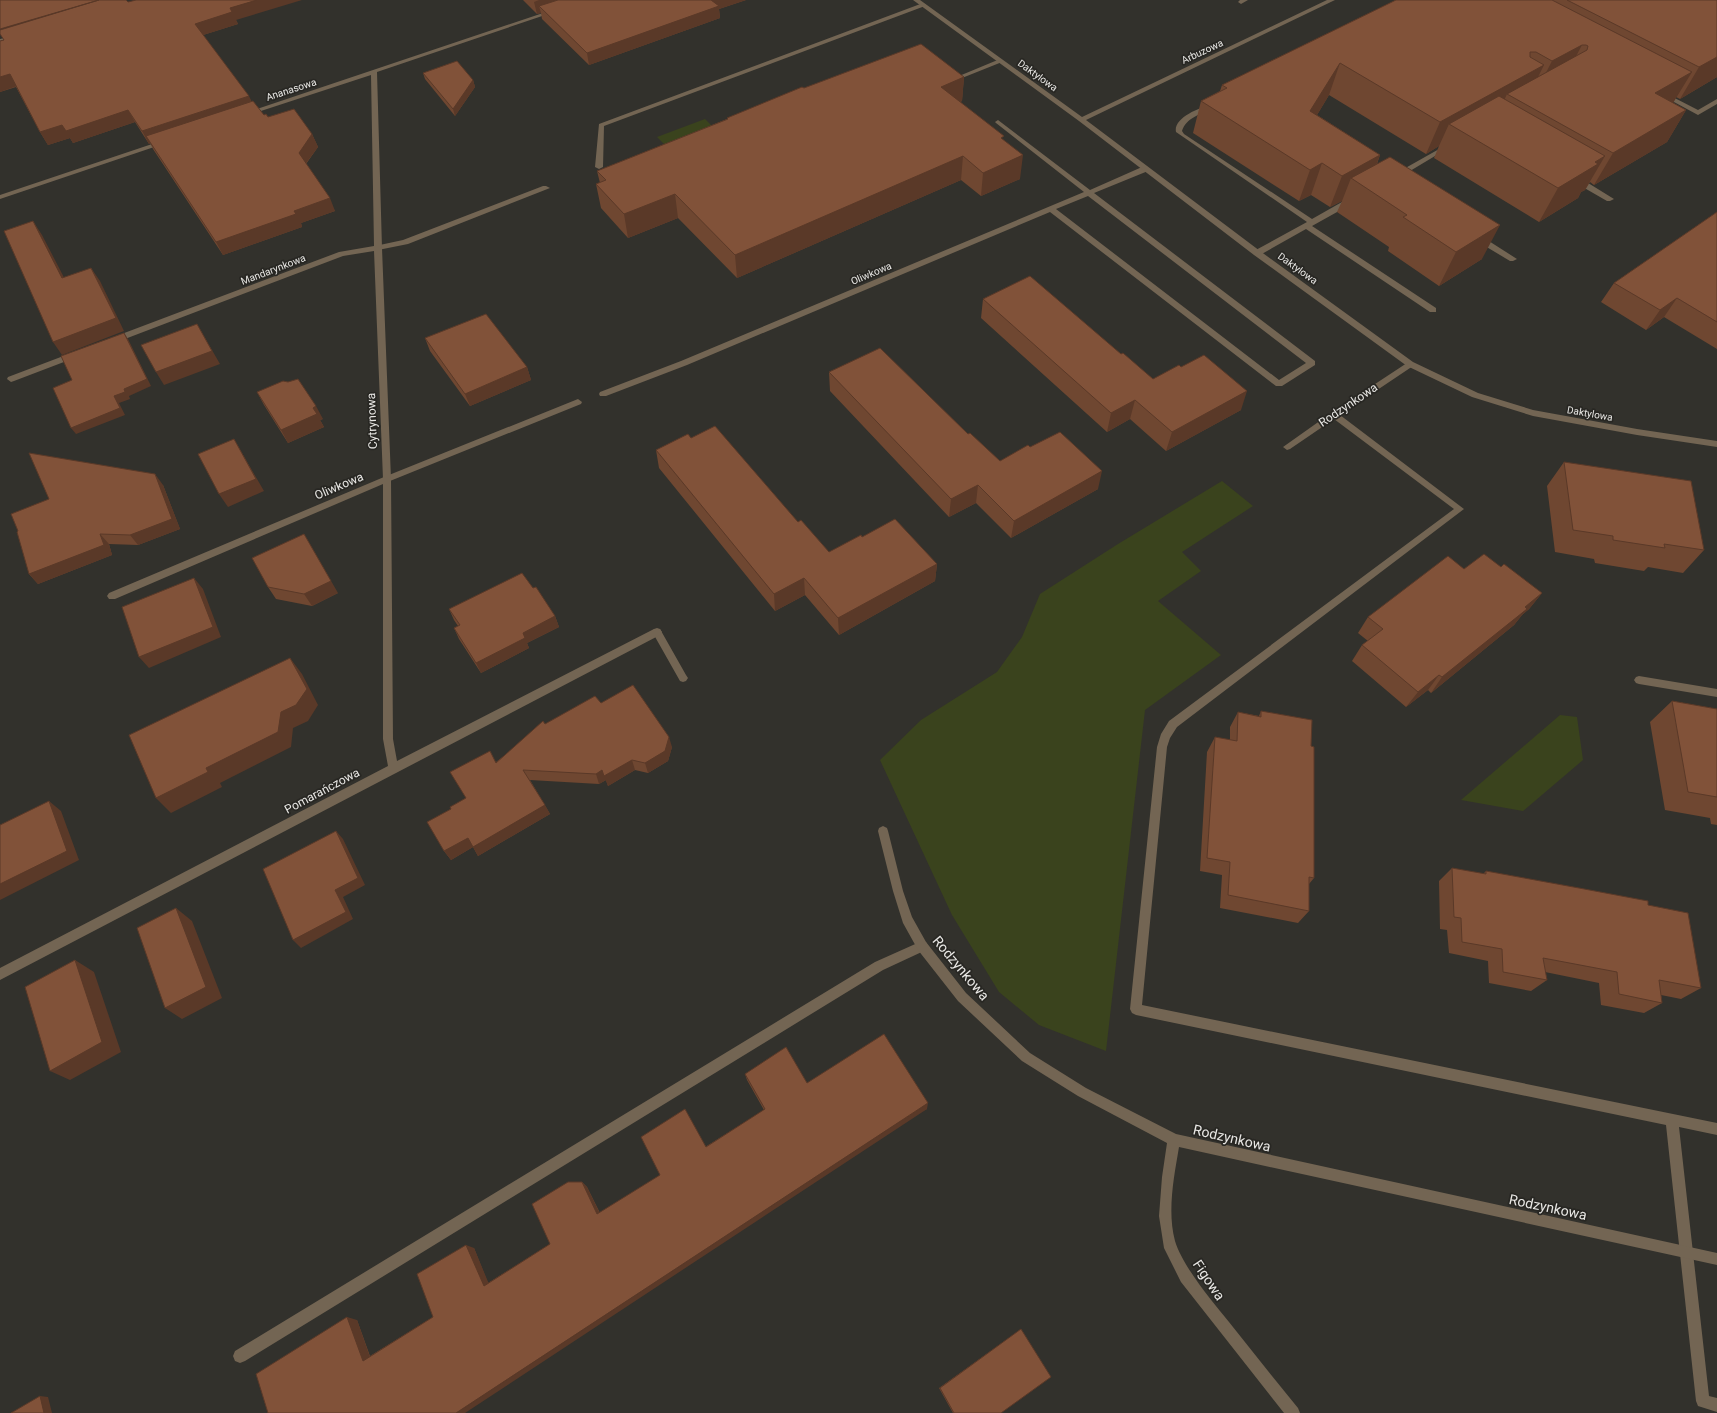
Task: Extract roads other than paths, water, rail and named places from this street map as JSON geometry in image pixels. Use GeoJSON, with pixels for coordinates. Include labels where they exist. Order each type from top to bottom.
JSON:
{"type":"FeatureCollection","features":[{"type":"Feature","properties":{"kind":"street","name":"Daktylowa"},"geometry":{"type":"LineString","coordinates":[[916,0],[1000,60],[1257,253],[1410,364],[1475,395],[1533,413],[1637,432],[1717,444]]}},
{"type":"Feature","properties":{"kind":"street","name":"Arbuzowa"},"geometry":{"type":"LineString","coordinates":[[1081,120],[1332,0]]}},
{"type":"Feature","properties":{"kind":"street"},"geometry":{"type":"LineString","coordinates":[[599,167],[600,125],[923,5]]}},
{"type":"Feature","properties":{"kind":"street","name":"Ananasowa"},"geometry":{"type":"LineString","coordinates":[[239,117],[559,10]]}},
{"type":"Feature","properties":{"kind":"street"},"geometry":{"type":"LineString","coordinates":[[0,42],[23,35]]}},
{"type":"Feature","properties":{"kind":"street"},"geometry":{"type":"LineString","coordinates":[[945,83],[1000,60]]}},
{"type":"Feature","properties":{"kind":"street","name":"Cytrynowa"},"geometry":{"type":"LineString","coordinates":[[374,72],[378,248],[387,479],[388,739],[394,768]]}},
{"type":"Feature","properties":{"kind":"street"},"geometry":{"type":"LineString","coordinates":[[1656,91],[1698,113],[1717,101]]}},
{"type":"Feature","properties":{"kind":"street"},"geometry":{"type":"LineString","coordinates":[[1217,103],[1183,120],[1179,125],[1178,131],[1433,310]]}},
{"type":"Feature","properties":{"kind":"street"},"geometry":{"type":"LineString","coordinates":[[998,122],[1088,194],[1174,256],[1312,363],[1279,384],[1051,209]]}},
{"type":"Feature","properties":{"kind":"street"},"geometry":{"type":"LineString","coordinates":[[0,197],[172,140]]}},
{"type":"Feature","properties":{"kind":"street"},"geometry":{"type":"LineString","coordinates":[[1387,180],[1456,142]]}},
{"type":"Feature","properties":{"kind":"street","name":"Oliwkowa"},"geometry":{"type":"LineString","coordinates":[[603,394],[667,370],[1088,194],[1145,168]]}},
{"type":"Feature","properties":{"kind":"street"},"geometry":{"type":"LineString","coordinates":[[1570,176],[1610,199]]}},
{"type":"Feature","properties":{"kind":"street","name":"Mandarynkowa"},"geometry":{"type":"LineString","coordinates":[[106,343],[342,254],[406,242],[546,188]]}},
{"type":"Feature","properties":{"kind":"street"},"geometry":{"type":"LineString","coordinates":[[1257,253],[1359,196]]}},
{"type":"Feature","properties":{"kind":"street"},"geometry":{"type":"LineString","coordinates":[[1473,234],[1513,259]]}},
{"type":"Feature","properties":{"kind":"street"},"geometry":{"type":"LineString","coordinates":[[11,379],[84,351]]}},
{"type":"Feature","properties":{"kind":"street","name":"Rodzynkowa"},"geometry":{"type":"LineString","coordinates":[[1287,447],[1410,364]]}},
{"type":"Feature","properties":{"kind":"street","name":"Oliwkowa"},"geometry":{"type":"LineString","coordinates":[[112,596],[387,479],[578,402]]}},
{"type":"Feature","properties":{"kind":"street"},"geometry":{"type":"LineString","coordinates":[[1334,415],[1460,509],[1173,724],[1162,747],[1136,1008],[1717,1129]]}},
{"type":"Feature","properties":{"kind":"street","name":"Pomarańczowa"},"geometry":{"type":"LineString","coordinates":[[0,974],[657,632],[683,678]]}},
{"type":"Feature","properties":{"kind":"street"},"geometry":{"type":"LineString","coordinates":[[1639,680],[1717,693]]}},
{"type":"Feature","properties":{"kind":"street","name":"Rodzynkowa"},"geometry":{"type":"LineString","coordinates":[[884,831],[898,891],[907,919],[922,946],[962,997],[1026,1057],[1082,1092],[1174,1140],[1220,1152],[1717,1259]]}},
{"type":"Feature","properties":{"kind":"street"},"geometry":{"type":"LineString","coordinates":[[240,1356],[879,966],[922,946]]}},
{"type":"Feature","properties":{"kind":"street"},"geometry":{"type":"LineString","coordinates":[[1672,1120],[1703,1401],[1717,1405]]}},
{"type":"Feature","properties":{"kind":"street","name":"Figowa"},"geometry":{"type":"LineString","coordinates":[[1174,1140],[1168,1177],[1165,1216],[1169,1243],[1190,1283],[1293,1413]]}}]}
